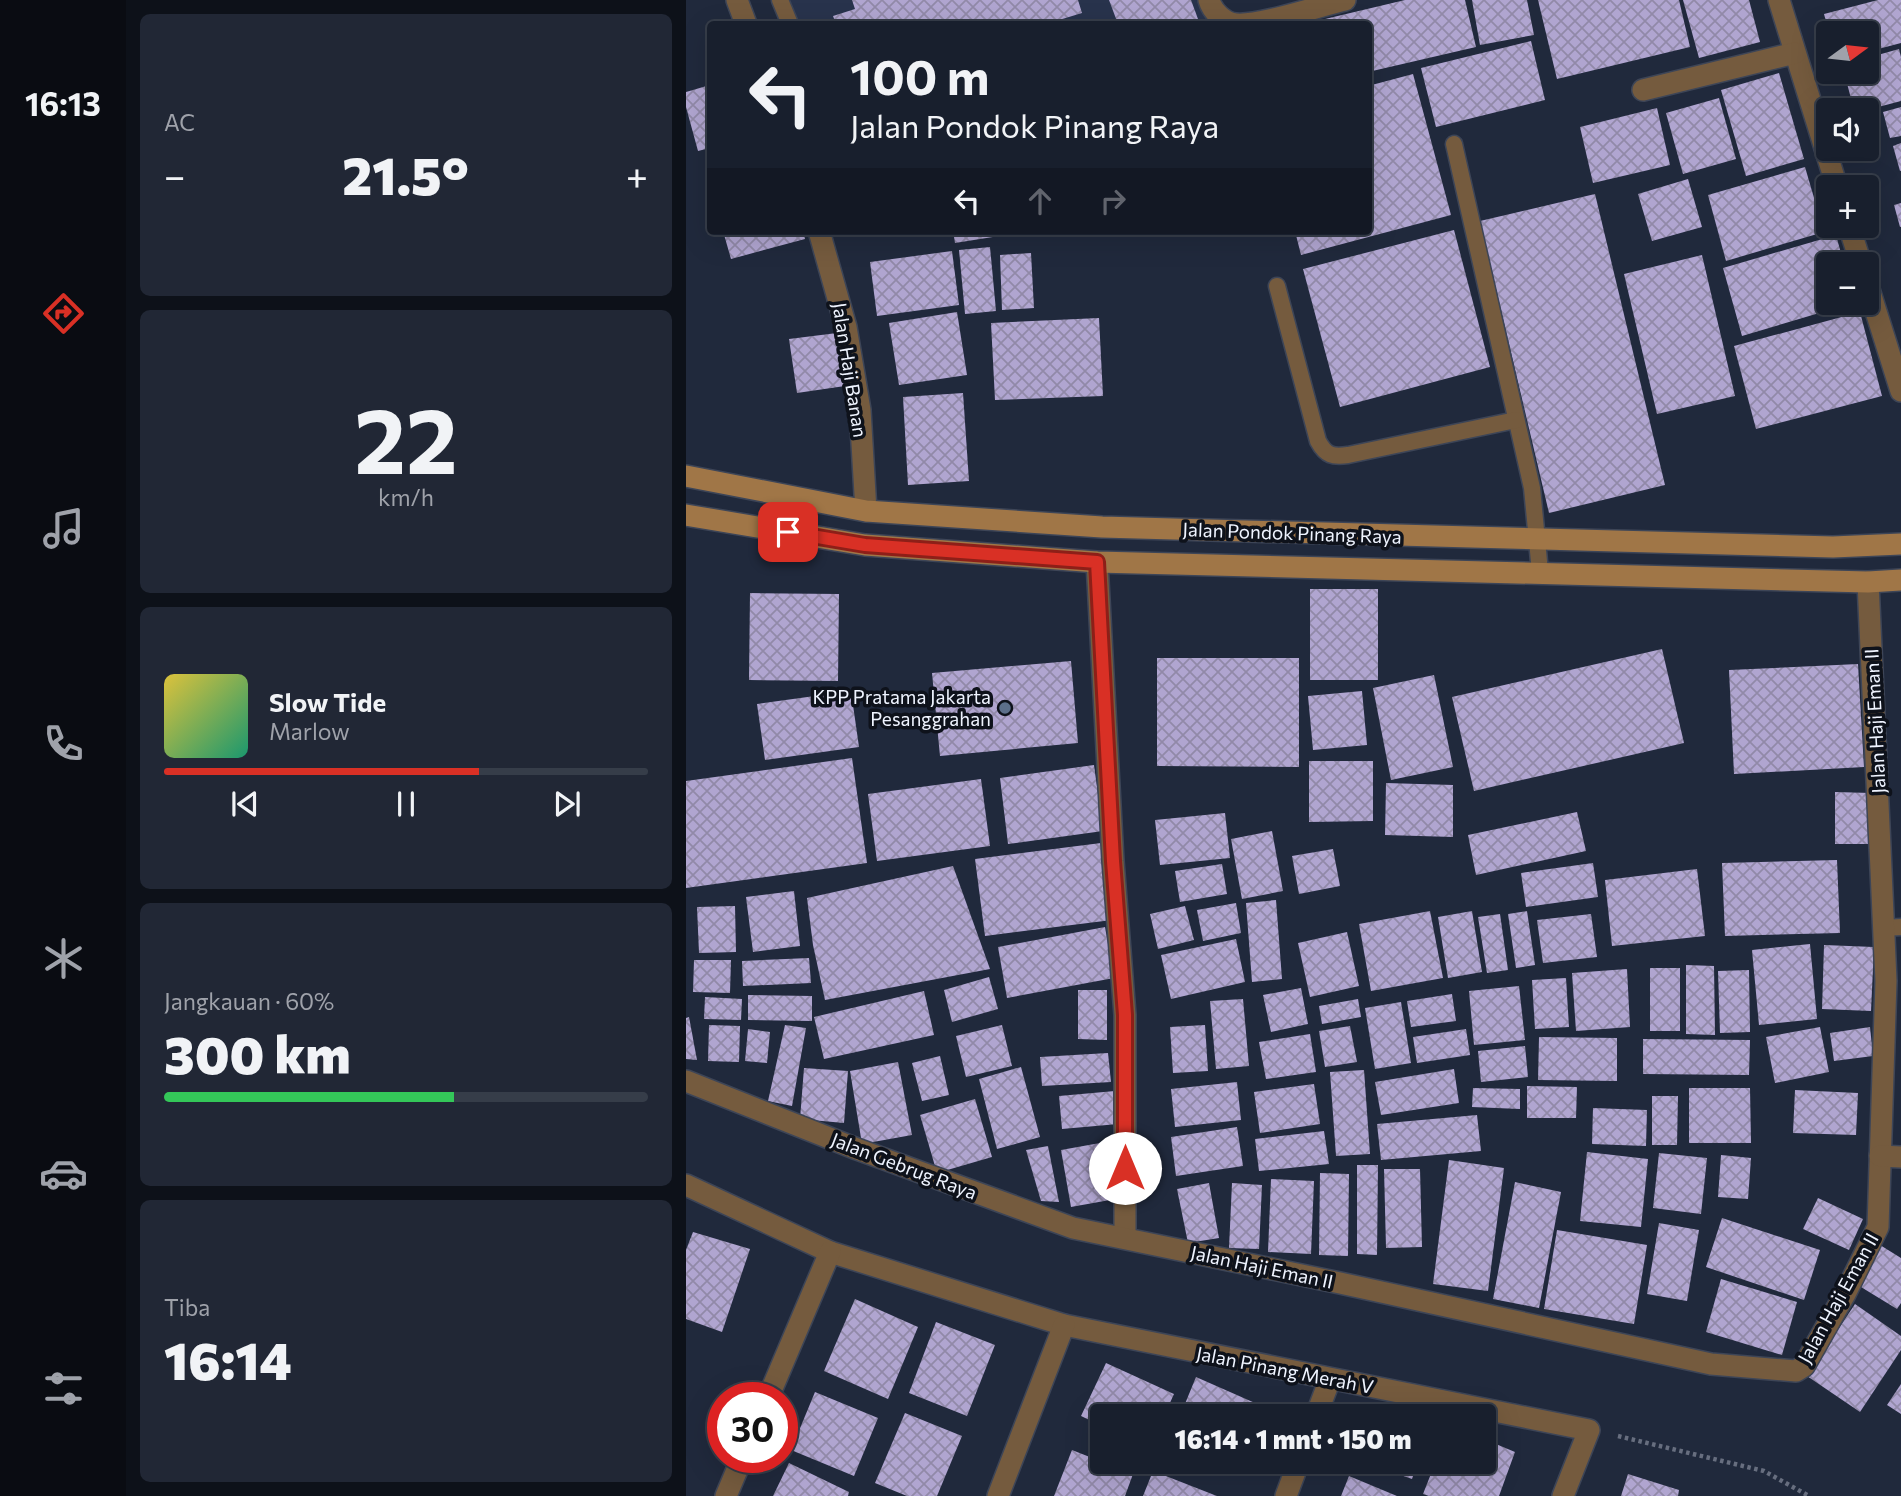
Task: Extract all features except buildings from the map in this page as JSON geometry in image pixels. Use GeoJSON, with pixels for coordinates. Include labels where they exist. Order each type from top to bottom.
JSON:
{"type":"FeatureCollection","features":[{"type":"Feature","properties":{"kind":"main road","name":"Jalan Pondok Pinang Raya"},"geometry":{"type":"LineString","coordinates":[[686,477],[866,511],[1102,527],[1833,547],[1901,544]]}},
{"type":"Feature","properties":{"kind":"main road","name":"Jalan Pondok Pinang Raya"},"geometry":{"type":"LineString","coordinates":[[686,515],[865,545],[1097,562],[1868,582],[1901,580]]}},
{"type":"Feature","properties":{"kind":"street"},"geometry":{"type":"LineString","coordinates":[[737,0],[745,21]]}},
{"type":"Feature","properties":{"kind":"street"},"geometry":{"type":"LineString","coordinates":[[1209,0],[1211,9],[1228,21]]}},
{"type":"Feature","properties":{"kind":"street"},"geometry":{"type":"LineString","coordinates":[[1261,21],[1345,0]]}},
{"type":"Feature","properties":{"kind":"street"},"geometry":{"type":"LineString","coordinates":[[1779,0],[1833,175]]}},
{"type":"Feature","properties":{"kind":"street"},"geometry":{"type":"LineString","coordinates":[[1643,90],[1795,53]]}},
{"type":"Feature","properties":{"kind":"street","name":"Jalan Haji Banan"},"geometry":{"type":"LineString","coordinates":[[820,235],[846,327],[860,410],[866,511]]}},
{"type":"Feature","properties":{"kind":"street"},"geometry":{"type":"LineString","coordinates":[[1877,315],[1901,391]]}},
{"type":"Feature","properties":{"kind":"street"},"geometry":{"type":"LineString","coordinates":[[1097,562],[1112,848],[1125,1015],[1125,1238]]}},
{"type":"Feature","properties":{"kind":"street","name":"Jalan Haji Eman II"},"geometry":{"type":"LineString","coordinates":[[1125,1238],[1711,1364],[1796,1371],[1804,1366],[1845,1294],[1878,1227],[1890,1157],[1886,981],[1893,927],[1868,582]]}},
{"type":"Feature","properties":{"kind":"street","name":"Jalan Gebrug Raya"},"geometry":{"type":"LineString","coordinates":[[686,1081],[856,1149],[1073,1228],[1125,1238]]}},
{"type":"Feature","properties":{"kind":"street","name":"Jalan Pinang Merah V"},"geometry":{"type":"LineString","coordinates":[[686,1185],[830,1252],[1064,1325],[1589,1430]]}},
{"type":"Feature","properties":{"kind":"street"},"geometry":{"type":"LineString","coordinates":[[775,1382],[830,1252]]}},
{"type":"Feature","properties":{"kind":"street"},"geometry":{"type":"LineString","coordinates":[[998,1496],[1064,1325]]}},
{"type":"Feature","properties":{"kind":"street"},"geometry":{"type":"LineString","coordinates":[[1321,1404],[1331,1378]]}},
{"type":"Feature","properties":{"kind":"street"},"geometry":{"type":"LineString","coordinates":[[1563,1496],[1589,1430]]}},
{"type":"Feature","properties":{"kind":"street"},"geometry":{"type":"LineString","coordinates":[[726,1496],[736,1473]]}},
{"type":"Feature","properties":{"kind":"street"},"geometry":{"type":"LineString","coordinates":[[1286,1496],[1294,1474]]}},
{"type":"Feature","properties":{"kind":"lane"},"geometry":{"type":"LineString","coordinates":[[780,0],[789,21]]}},
{"type":"Feature","properties":{"kind":"lane"},"geometry":{"type":"LineString","coordinates":[[1454,144],[1532,488],[1540,572]]}},
{"type":"Feature","properties":{"kind":"lane"},"geometry":{"type":"LineString","coordinates":[[1277,286],[1318,441],[1324,452],[1334,457],[1348,455],[1516,420]]}},
{"type":"Feature","properties":{"kind":"path"},"geometry":{"type":"LineString","coordinates":[[1589,1430],[1764,1471],[1809,1496]]}},
{"type":"Feature","properties":{"kind":"shaded area"},"geometry":{"type":"Polygon","coordinates":[[[775,0],[1206,0],[1214,21],[782,21],[775,0]]]}},
{"type":"Feature","properties":{"kind":"place","name":"KPP Pratama Jakarta Pesanggrahan"},"geometry":{"type":"Point","coordinates":[1005,708]}},
{"type":"Feature","properties":{"kind":"route"},"geometry":{"type":"LineString","coordinates":[[788,532],[865,545],[1097,562],[1113,861],[1123,967],[1125,1168]]}}]}
